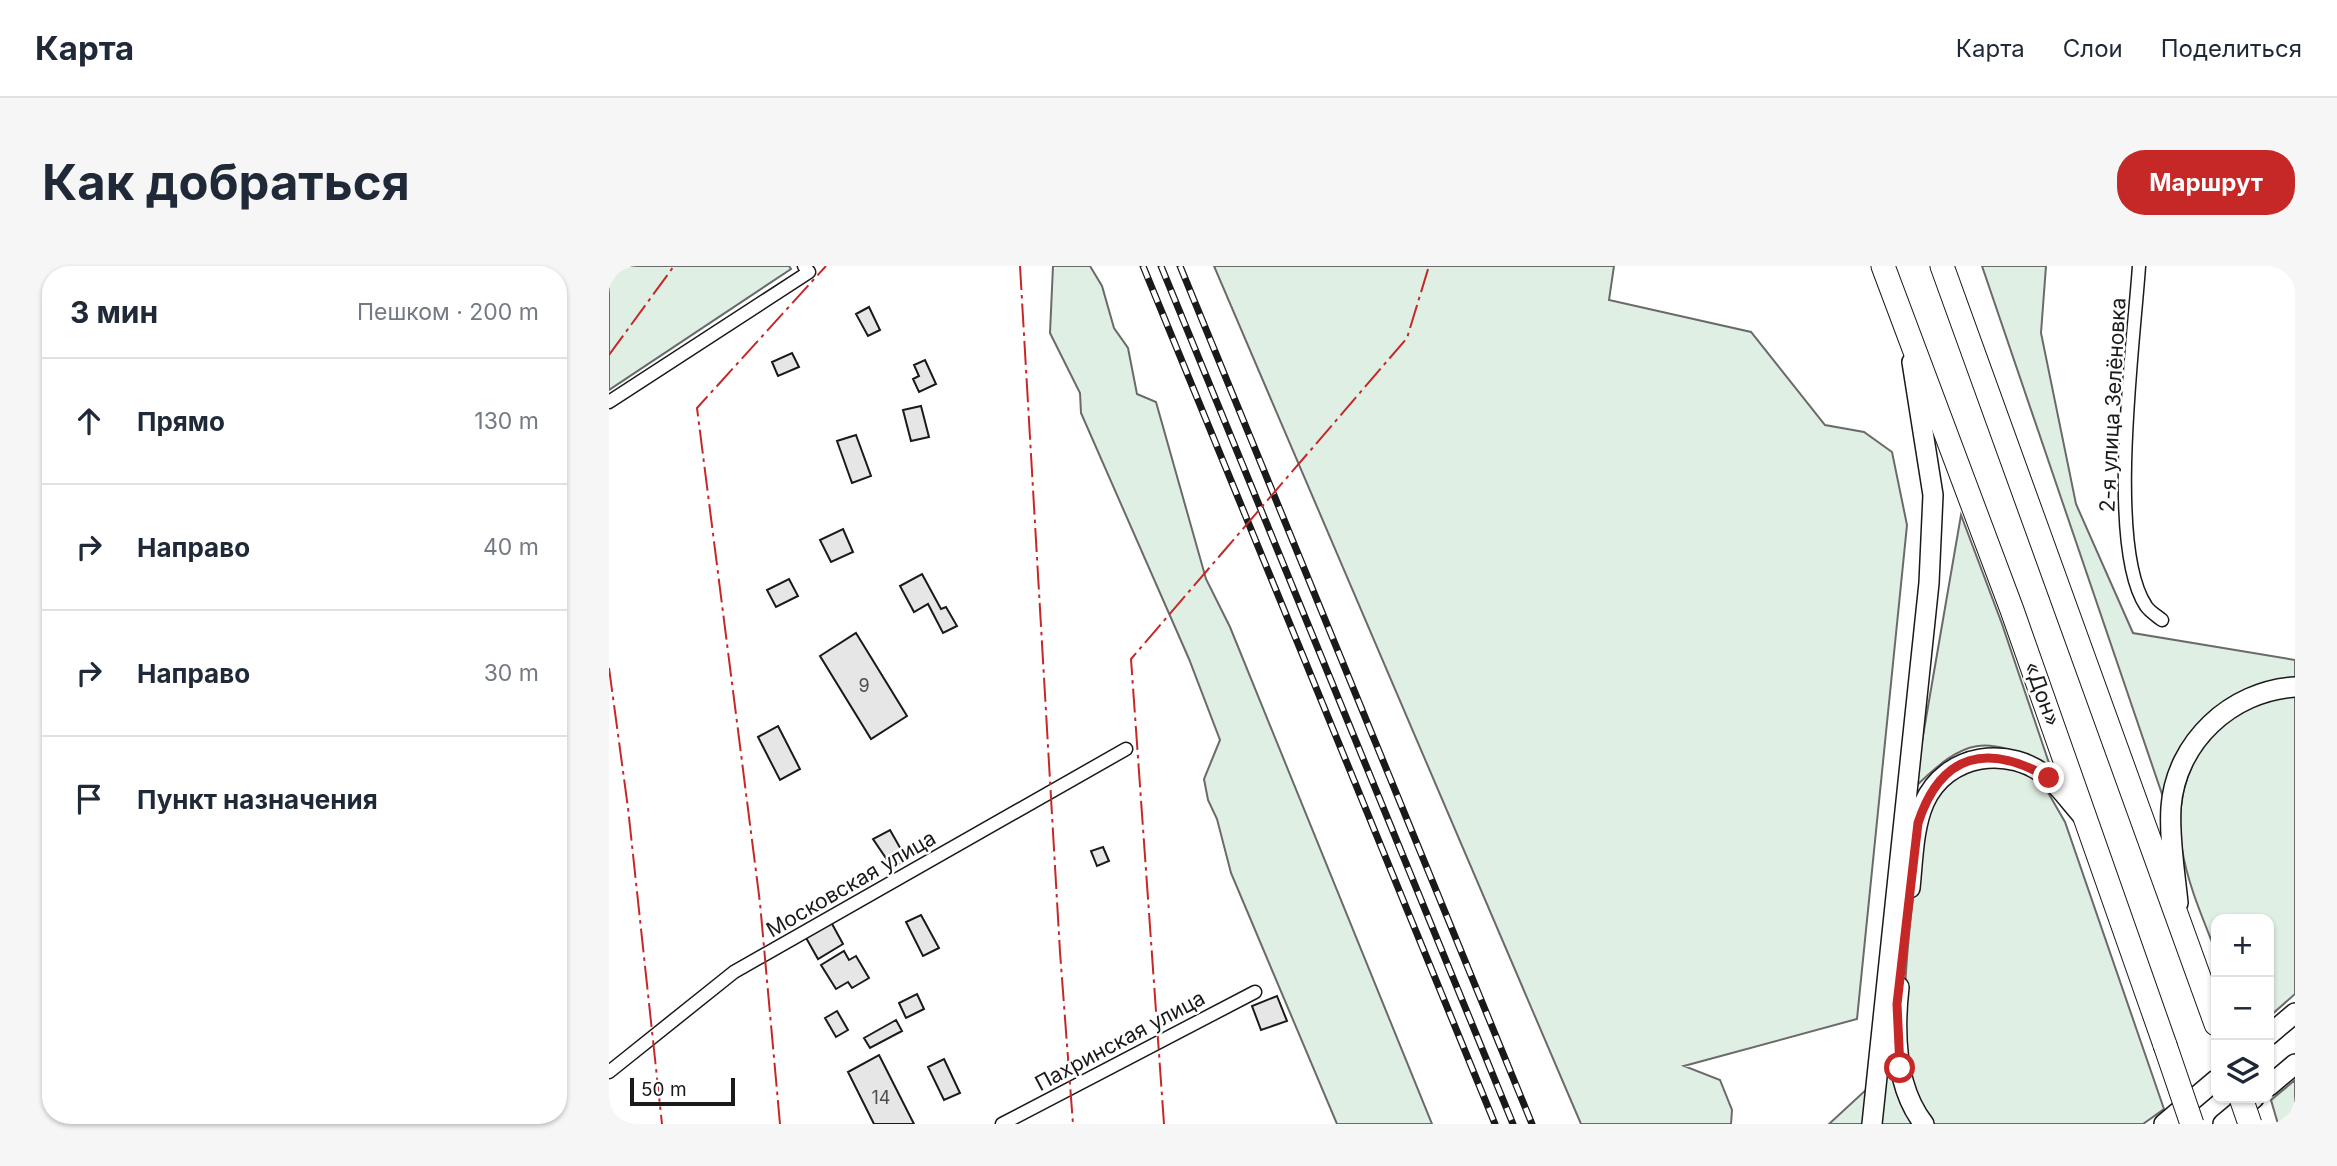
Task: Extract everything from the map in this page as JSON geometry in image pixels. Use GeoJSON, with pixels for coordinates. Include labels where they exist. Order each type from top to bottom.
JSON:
{"type":"FeatureCollection","features":[{"type":"Feature","properties":{"kind":"highway","name":"«Дон»"},"geometry":{"type":"LineString","coordinates":[[1883,266],[2012,610],[2192,1124]]}},
{"type":"Feature","properties":{"kind":"highway"},"geometry":{"type":"LineString","coordinates":[[1942,266],[2179,915],[2211,1010]]}},
{"type":"Feature","properties":{"kind":"highway"},"geometry":{"type":"LineString","coordinates":[[2243,1103],[2250,1124]]}},
{"type":"Feature","properties":{"kind":"main road"},"geometry":{"type":"LineString","coordinates":[[1872,1124],[1931,544],[1933,495],[1930,465],[1906,330]]}},
{"type":"Feature","properties":{"kind":"main road"},"geometry":{"type":"LineString","coordinates":[[2179,915],[2171,805],[2190,752],[2210,724],[2235,705],[2263,692],[2295,687]]}},
{"type":"Feature","properties":{"kind":"main road"},"geometry":{"type":"LineString","coordinates":[[1924,1124],[1911,1104],[1900,1068],[1897,1004],[1918,823],[1933,787],[1945,773],[1962,762],[1985,757],[2009,759],[2049,778],[2087,821]]}},
{"type":"Feature","properties":{"kind":"main road"},"geometry":{"type":"LineString","coordinates":[[2274,1031],[2295,1013]]}},
{"type":"Feature","properties":{"kind":"main road"},"geometry":{"type":"LineString","coordinates":[[2274,1082],[2295,1064]]}},
{"type":"Feature","properties":{"kind":"main road"},"geometry":{"type":"LineString","coordinates":[[2164,1124],[2211,1084]]}},
{"type":"Feature","properties":{"kind":"main road"},"geometry":{"type":"LineString","coordinates":[[2223,1124],[2248,1103]]}},
{"type":"Feature","properties":{"kind":"street"},"geometry":{"type":"LineString","coordinates":[[609,402],[809,272],[804,266]]}},
{"type":"Feature","properties":{"kind":"street","name":"2-я улица Зелёновка"},"geometry":{"type":"LineString","coordinates":[[2139,266],[2123,498],[2129,560],[2146,606],[2162,620]]}},
{"type":"Feature","properties":{"kind":"street","name":"Московская улица"},"geometry":{"type":"LineString","coordinates":[[609,1072],[734,972],[1126,749]]}},
{"type":"Feature","properties":{"kind":"street","name":"Пахринская улица"},"geometry":{"type":"LineString","coordinates":[[1002,1124],[1255,992]]}},
{"type":"Feature","properties":{"kind":"green space"},"geometry":{"type":"Polygon","coordinates":[[[609,266],[789,266],[791,269],[609,390],[609,266]]]}},
{"type":"Feature","properties":{"kind":"green space"},"geometry":{"type":"Polygon","coordinates":[[[1053,266],[1090,266],[1102,286],[1114,328],[1128,348],[1137,394],[1156,402],[1206,579],[1230,627],[1432,1124],[1337,1124],[1231,873],[1217,819],[1208,800],[1204,779],[1220,740],[1189,659],[1081,413],[1080,393],[1050,333],[1053,266]]]}},
{"type":"Feature","properties":{"kind":"green space"},"geometry":{"type":"Polygon","coordinates":[[[1214,266],[1614,266],[1609,300],[1751,332],[1825,425],[1864,432],[1892,452],[1907,525],[1857,1019],[1684,1066],[1720,1080],[1732,1110],[1731,1124],[1581,1124],[1214,266]]]}},
{"type":"Feature","properties":{"kind":"green space"},"geometry":{"type":"Polygon","coordinates":[[[1982,266],[2046,266],[2041,333],[2076,504],[2133,633],[2295,660],[2295,680],[2248,688],[2225,704],[2201,737],[2164,800],[1982,266]]]}},
{"type":"Feature","properties":{"kind":"green space"},"geometry":{"type":"Polygon","coordinates":[[[1961,515],[2002,624],[2050,766],[2008,749],[1976,746],[1962,750],[1948,759],[1914,788],[1961,515]]]}},
{"type":"Feature","properties":{"kind":"green space"},"geometry":{"type":"Polygon","coordinates":[[[2295,693],[2295,994],[2274,1013],[2274,914],[2211,914],[2211,939],[2189,879],[2180,831],[2186,782],[2196,757],[2207,739],[2228,717],[2256,704],[2295,693]]]}},
{"type":"Feature","properties":{"kind":"green space"},"geometry":{"type":"Polygon","coordinates":[[[2006,764],[2042,782],[2065,822],[2164,1109],[2143,1124],[1932,1124],[1915,1090],[1905,1054],[1904,1000],[1916,876],[1930,808],[1939,791],[1954,778],[1969,771],[2006,764]]]}},
{"type":"Feature","properties":{"kind":"green space"},"geometry":{"type":"Polygon","coordinates":[[[1889,1055],[1899,1098],[1914,1124],[1881,1124],[1889,1055]]]}},
{"type":"Feature","properties":{"kind":"green space"},"geometry":{"type":"Polygon","coordinates":[[[2295,1080],[2295,1124],[2278,1124],[2272,1103],[2274,1098],[2295,1080]]]}},
{"type":"Feature","properties":{"kind":"green space"},"geometry":{"type":"Polygon","coordinates":[[[1868,1088],[1864,1124],[1829,1124],[1868,1088]]]}},
{"type":"Feature","properties":{"kind":"building"},"geometry":{"type":"Polygon","coordinates":[[[869,307],[880,330],[868,336],[856,314],[869,307]]]}},
{"type":"Feature","properties":{"kind":"building"},"geometry":{"type":"Polygon","coordinates":[[[792,353],[799,367],[778,376],[772,362],[792,353]]]}},
{"type":"Feature","properties":{"kind":"building"},"geometry":{"type":"Polygon","coordinates":[[[925,360],[936,384],[919,392],[913,379],[919,376],[914,365],[925,360]]]}},
{"type":"Feature","properties":{"kind":"building"},"geometry":{"type":"Polygon","coordinates":[[[921,406],[929,437],[911,441],[903,410],[921,406]]]}},
{"type":"Feature","properties":{"kind":"building"},"geometry":{"type":"Polygon","coordinates":[[[856,435],[871,476],[852,483],[837,441],[856,435]]]}},
{"type":"Feature","properties":{"kind":"building"},"geometry":{"type":"Polygon","coordinates":[[[843,529],[853,552],[831,562],[820,540],[843,529]]]}},
{"type":"Feature","properties":{"kind":"building"},"geometry":{"type":"Polygon","coordinates":[[[922,574],[941,609],[946,607],[957,626],[943,633],[928,604],[914,612],[900,586],[922,574]]]}},
{"type":"Feature","properties":{"kind":"building"},"geometry":{"type":"Polygon","coordinates":[[[789,579],[798,596],[776,607],[767,590],[789,579]]]}},
{"type":"Feature","properties":{"kind":"building"},"geometry":{"type":"Polygon","coordinates":[[[856,633],[907,716],[871,739],[820,656],[856,633]]]}},
{"type":"Feature","properties":{"kind":"building"},"geometry":{"type":"Polygon","coordinates":[[[778,726],[800,769],[780,780],[758,737],[778,726]]]}},
{"type":"Feature","properties":{"kind":"building"},"geometry":{"type":"Polygon","coordinates":[[[890,830],[907,860],[892,867],[873,839],[890,830]]]}},
{"type":"Feature","properties":{"kind":"building"},"geometry":{"type":"Polygon","coordinates":[[[1103,847],[1109,861],[1097,866],[1091,851],[1103,847]]]}},
{"type":"Feature","properties":{"kind":"building"},"geometry":{"type":"Polygon","coordinates":[[[921,915],[939,948],[923,956],[906,922],[921,915]]]}},
{"type":"Feature","properties":{"kind":"building"},"geometry":{"type":"Polygon","coordinates":[[[831,922],[843,944],[818,959],[805,936],[831,922]]]}},
{"type":"Feature","properties":{"kind":"building"},"geometry":{"type":"Polygon","coordinates":[[[844,951],[849,960],[856,956],[869,978],[852,988],[848,982],[836,989],[821,965],[844,951]]]}},
{"type":"Feature","properties":{"kind":"building"},"geometry":{"type":"Polygon","coordinates":[[[917,994],[924,1009],[906,1018],[899,1003],[917,994]]]}},
{"type":"Feature","properties":{"kind":"building"},"geometry":{"type":"Polygon","coordinates":[[[1277,996],[1287,1021],[1261,1030],[1252,1006],[1277,996]]]}},
{"type":"Feature","properties":{"kind":"building"},"geometry":{"type":"Polygon","coordinates":[[[837,1011],[848,1030],[836,1037],[825,1018],[837,1011]]]}},
{"type":"Feature","properties":{"kind":"building"},"geometry":{"type":"Polygon","coordinates":[[[896,1020],[902,1031],[870,1048],[864,1038],[896,1020]]]}},
{"type":"Feature","properties":{"kind":"building"},"geometry":{"type":"Polygon","coordinates":[[[879,1055],[914,1124],[874,1124],[848,1072],[879,1055]]]}},
{"type":"Feature","properties":{"kind":"building"},"geometry":{"type":"Polygon","coordinates":[[[944,1059],[960,1093],[944,1100],[928,1067],[944,1059]]]}},
{"type":"Feature","properties":{"kind":"railway"},"geometry":{"type":"LineString","coordinates":[[1143,266],[1495,1124]]}},
{"type":"Feature","properties":{"kind":"railway"},"geometry":{"type":"LineString","coordinates":[[1161,266],[1513,1124]]}},
{"type":"Feature","properties":{"kind":"railway"},"geometry":{"type":"LineString","coordinates":[[1180,266],[1532,1124]]}},
{"type":"Feature","properties":{"kind":"power"},"geometry":{"type":"LineString","coordinates":[[609,355],[674,266]]}},
{"type":"Feature","properties":{"kind":"power"},"geometry":{"type":"LineString","coordinates":[[780,1124],[760,903],[697,408],[826,266]]}},
{"type":"Feature","properties":{"kind":"power"},"geometry":{"type":"LineString","coordinates":[[1020,266],[1060,952],[1073,1124]]}},
{"type":"Feature","properties":{"kind":"power"},"geometry":{"type":"LineString","coordinates":[[1164,1124],[1131,659],[1407,338],[1429,266]]}},
{"type":"Feature","properties":{"kind":"power"},"geometry":{"type":"LineString","coordinates":[[609,668],[628,808],[662,1124]]}},
{"type":"Feature","properties":{"kind":"route"},"geometry":{"type":"LineString","coordinates":[[1900,1068],[1897,1004],[1918,823],[1924,803],[1945,773],[1962,762],[1985,757],[2009,759],[2049,778]]}}]}
